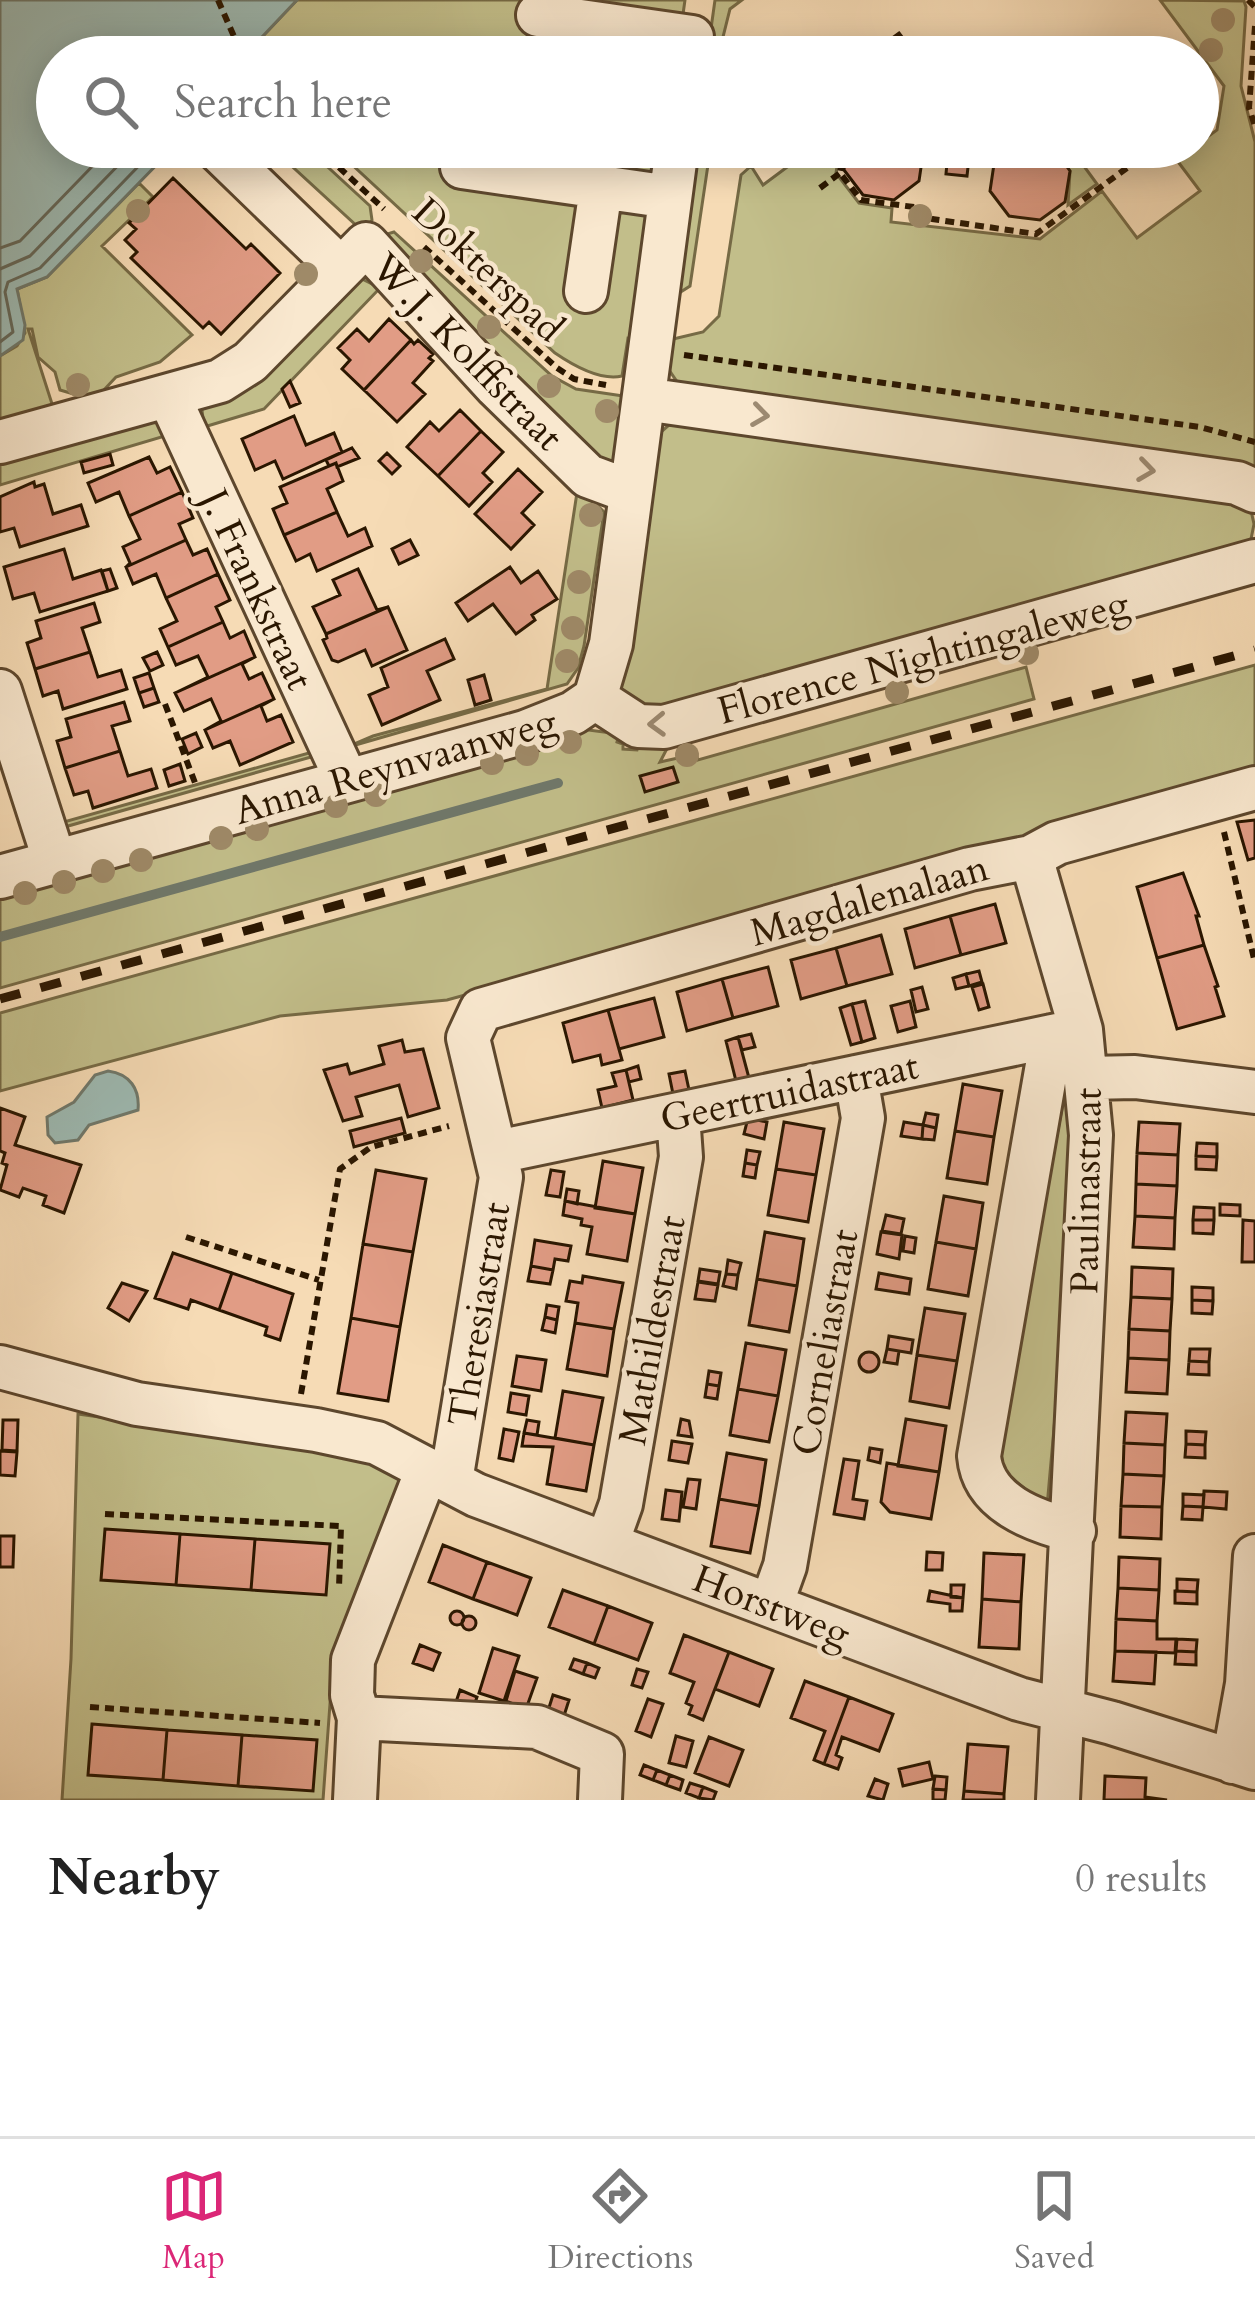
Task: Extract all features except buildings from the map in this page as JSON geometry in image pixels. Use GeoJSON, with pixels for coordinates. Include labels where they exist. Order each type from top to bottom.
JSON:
{"type":"FeatureCollection","features":[{"type":"Feature","properties":{"kind":"street"},"geometry":{"type":"LineString","coordinates":[[538,15],[693,31]]}},
{"type":"Feature","properties":{"kind":"street"},"geometry":{"type":"LineString","coordinates":[[237,168],[341,269]]}},
{"type":"Feature","properties":{"kind":"street"},"geometry":{"type":"LineString","coordinates":[[475,168],[670,197]]}},
{"type":"Feature","properties":{"kind":"street","name":"Anna Reynvaanweg"},"geometry":{"type":"LineString","coordinates":[[0,877],[525,732],[596,698],[611,644],[674,168]]}},
{"type":"Feature","properties":{"kind":"street"},"geometry":{"type":"LineString","coordinates":[[586,291],[601,188]]}},
{"type":"Feature","properties":{"kind":"street","name":"W.J. Kolffstraat"},"geometry":{"type":"LineString","coordinates":[[0,442],[220,381],[250,362],[366,244],[496,386],[588,476],[631,492]]}},
{"type":"Feature","properties":{"kind":"street"},"geometry":{"type":"LineString","coordinates":[[647,379],[1237,483],[1255,490]]}},
{"type":"Feature","properties":{"kind":"street","name":"J. Frankstraat"},"geometry":{"type":"LineString","coordinates":[[169,397],[347,782]]}},
{"type":"Feature","properties":{"kind":"street","name":"Florence Nightingaleweg"},"geometry":{"type":"LineString","coordinates":[[596,698],[638,726],[664,727],[1255,561]]}},
{"type":"Feature","properties":{"kind":"street"},"geometry":{"type":"LineString","coordinates":[[0,692],[55,862]]}},
{"type":"Feature","properties":{"kind":"street","name":"Magdalenalaan"},"geometry":{"type":"LineString","coordinates":[[481,1010],[970,869],[1031,857],[1057,843],[1236,794]]}},
{"type":"Feature","properties":{"kind":"street","name":"Paulinastraat"},"geometry":{"type":"LineString","coordinates":[[1031,857],[1066,1033],[1088,1078],[1091,1135],[1058,1800]]}},
{"type":"Feature","properties":{"kind":"street","name":"Theresiastraat"},"geometry":{"type":"LineString","coordinates":[[355,1800],[347,1721],[353,1660],[439,1475],[501,1177],[468,1037],[481,1010]]}},
{"type":"Feature","properties":{"kind":"street","name":"Paulinastraat"},"geometry":{"type":"LineString","coordinates":[[1066,1033],[979,1456],[989,1486],[1029,1520],[1074,1531]]}},
{"type":"Feature","properties":{"kind":"street","name":"Geertruidastraat"},"geometry":{"type":"LineString","coordinates":[[492,1135],[678,1114],[1066,1033]]}},
{"type":"Feature","properties":{"kind":"street","name":"Corneliastraat"},"geometry":{"type":"LineString","coordinates":[[771,1605],[784,1565],[862,1118],[856,1076]]}},
{"type":"Feature","properties":{"kind":"street"},"geometry":{"type":"LineString","coordinates":[[1088,1078],[1135,1077],[1255,1092]]}},
{"type":"Feature","properties":{"kind":"street","name":"Mathildestraat"},"geometry":{"type":"LineString","coordinates":[[607,1543],[621,1504],[681,1157],[678,1114]]}},
{"type":"Feature","properties":{"kind":"street","name":"Horstweg"},"geometry":{"type":"LineString","coordinates":[[0,1366],[137,1405],[377,1443],[476,1495],[1019,1699],[1244,1765]]}},
{"type":"Feature","properties":{"kind":"street"},"geometry":{"type":"LineString","coordinates":[[1244,1765],[1255,1556]]}},
{"type":"Feature","properties":{"kind":"street"},"geometry":{"type":"LineString","coordinates":[[347,1721],[537,1727],[602,1754],[600,1800]]}},
{"type":"Feature","properties":{"kind":"path"},"geometry":{"type":"LineString","coordinates":[[218,0],[234,36]]}},
{"type":"Feature","properties":{"kind":"path"},"geometry":{"type":"LineString","coordinates":[[1249,0],[1255,7]]}},
{"type":"Feature","properties":{"kind":"path"},"geometry":{"type":"LineString","coordinates":[[1255,26],[1250,108],[1255,126]]}},
{"type":"Feature","properties":{"kind":"path","name":"Dokterspad"},"geometry":{"type":"LineString","coordinates":[[340,168],[390,215]]}},
{"type":"Feature","properties":{"kind":"path"},"geometry":{"type":"LineString","coordinates":[[820,188],[841,168]]}},
{"type":"Feature","properties":{"kind":"path"},"geometry":{"type":"LineString","coordinates":[[840,173],[861,200],[921,208],[932,219],[1036,234],[1127,168]]}},
{"type":"Feature","properties":{"kind":"path","name":"Dokterspad"},"geometry":{"type":"LineString","coordinates":[[422,245],[501,320],[574,379],[647,379],[1200,427],[1255,442]]}},
{"type":"Feature","properties":{"kind":"path"},"geometry":{"type":"LineString","coordinates":[[165,704],[207,820]]}},
{"type":"Feature","properties":{"kind":"path"},"geometry":{"type":"LineString","coordinates":[[1236,794],[1255,963]]}},
{"type":"Feature","properties":{"kind":"path"},"geometry":{"type":"LineString","coordinates":[[296,1427],[340,1169],[371,1147],[492,1135]]}},
{"type":"Feature","properties":{"kind":"path"},"geometry":{"type":"LineString","coordinates":[[186,1238],[319,1280]]}},
{"type":"Feature","properties":{"kind":"path"},"geometry":{"type":"LineString","coordinates":[[105,1514],[341,1526],[338,1592]]}},
{"type":"Feature","properties":{"kind":"path"},"geometry":{"type":"LineString","coordinates":[[90,1707],[347,1721]]}},
{"type":"Feature","properties":{"kind":"shaded area"},"geometry":{"type":"Polygon","coordinates":[[[297,0],[685,0],[680,36],[263,36],[297,0]]]}},
{"type":"Feature","properties":{"kind":"shaded area"},"geometry":{"type":"Polygon","coordinates":[[[715,0],[742,0],[730,9],[723,36],[710,36],[715,0]]]}},
{"type":"Feature","properties":{"kind":"shaded area"},"geometry":{"type":"Polygon","coordinates":[[[1160,0],[1244,1],[1241,86],[1255,142],[1255,475],[678,383],[667,367],[669,340],[703,332],[719,316],[741,175],[749,168],[763,185],[786,168],[837,168],[859,203],[892,208],[891,222],[1040,239],[1102,191],[1137,238],[1200,191],[1183,168],[1219,168],[1224,86],[1219,79],[1219,36],[1187,36],[1160,0]]]}},
{"type":"Feature","properties":{"kind":"shaded area"},"geometry":{"type":"Polygon","coordinates":[[[294,168],[329,168],[370,206],[372,220],[367,227],[357,226],[294,168]]]}},
{"type":"Feature","properties":{"kind":"shaded area"},"geometry":{"type":"Polygon","coordinates":[[[356,168],[662,168],[639,339],[628,338],[622,376],[596,374],[555,353],[356,168]]]}},
{"type":"Feature","properties":{"kind":"shaded area"},"geometry":{"type":"Polygon","coordinates":[[[692,168],[708,168],[690,286],[679,293],[692,168]]]}},
{"type":"Feature","properties":{"kind":"shaded area"},"geometry":{"type":"Polygon","coordinates":[[[1068,168],[1085,168],[1097,184],[1068,205],[1068,168]]]}},
{"type":"Feature","properties":{"kind":"shaded area"},"geometry":{"type":"Polygon","coordinates":[[[139,183],[153,197],[102,246],[192,335],[160,362],[116,377],[102,392],[243,356],[0,430],[0,356],[17,346],[25,333],[17,289],[47,277],[139,183]],[[28,329],[53,407],[79,400],[60,390],[55,372],[38,357],[32,329],[28,329]]]}},
{"type":"Feature","properties":{"kind":"shaded area"},"geometry":{"type":"Polygon","coordinates":[[[394,232],[552,376],[576,389],[630,397],[616,462],[600,466],[448,316],[438,292],[421,272],[376,244],[394,232]]]}},
{"type":"Feature","properties":{"kind":"shaded area"},"geometry":{"type":"Polygon","coordinates":[[[360,278],[380,288],[264,409],[204,427],[201,402],[360,278]]]}},
{"type":"Feature","properties":{"kind":"shaded area"},"geometry":{"type":"Polygon","coordinates":[[[158,414],[175,433],[0,485],[0,455],[158,414]]]}},
{"type":"Feature","properties":{"kind":"shaded area"},"geometry":{"type":"Polygon","coordinates":[[[677,418],[1250,506],[1254,524],[1250,544],[667,717],[624,700],[617,677],[654,438],[677,418]]]}},
{"type":"Feature","properties":{"kind":"shaded area"},"geometry":{"type":"Polygon","coordinates":[[[578,486],[604,512],[584,646],[567,684],[345,748],[373,736],[547,689],[578,486]]]}},
{"type":"Feature","properties":{"kind":"shaded area"},"geometry":{"type":"Polygon","coordinates":[[[1255,665],[1255,777],[447,1000],[280,1016],[0,1091],[0,1013],[1255,665]]]}},
{"type":"Feature","properties":{"kind":"shaded area"},"geometry":{"type":"Polygon","coordinates":[[[1026,667],[1034,699],[0,988],[0,891],[581,729],[619,734],[617,742],[623,749],[637,750],[641,737],[675,733],[660,762],[696,754],[698,760],[1026,667]]]}},
{"type":"Feature","properties":{"kind":"shaded area"},"geometry":{"type":"Polygon","coordinates":[[[316,751],[318,755],[54,830],[53,825],[316,751]]]}},
{"type":"Feature","properties":{"kind":"shaded area"},"geometry":{"type":"Polygon","coordinates":[[[1065,1092],[1078,1097],[1082,1115],[1047,1507],[996,1465],[1065,1092]]]}},
{"type":"Feature","properties":{"kind":"shaded area"},"geometry":{"type":"Polygon","coordinates":[[[78,1414],[341,1451],[375,1458],[405,1479],[405,1492],[331,1690],[323,1800],[62,1800],[78,1414]]]}},
{"type":"Feature","properties":{"kind":"water"},"geometry":{"type":"Polygon","coordinates":[[[0,0],[297,0],[263,36],[36,36],[36,168],[153,168],[47,277],[17,289],[25,325],[23,340],[0,356],[0,0]]]}},
{"type":"Feature","properties":{"kind":"water"},"geometry":{"type":"Polygon","coordinates":[[[108,1071],[132,1084],[138,1110],[89,1125],[78,1140],[55,1143],[48,1135],[47,1117],[74,1102],[95,1075],[108,1071]]]}},
{"type":"Feature","properties":{"kind":"waterway"},"geometry":{"type":"LineString","coordinates":[[0,937],[558,783]]}},
{"type":"Feature","properties":{"kind":"railway"},"geometry":{"type":"LineString","coordinates":[[0,999],[1255,650]]}}]}
